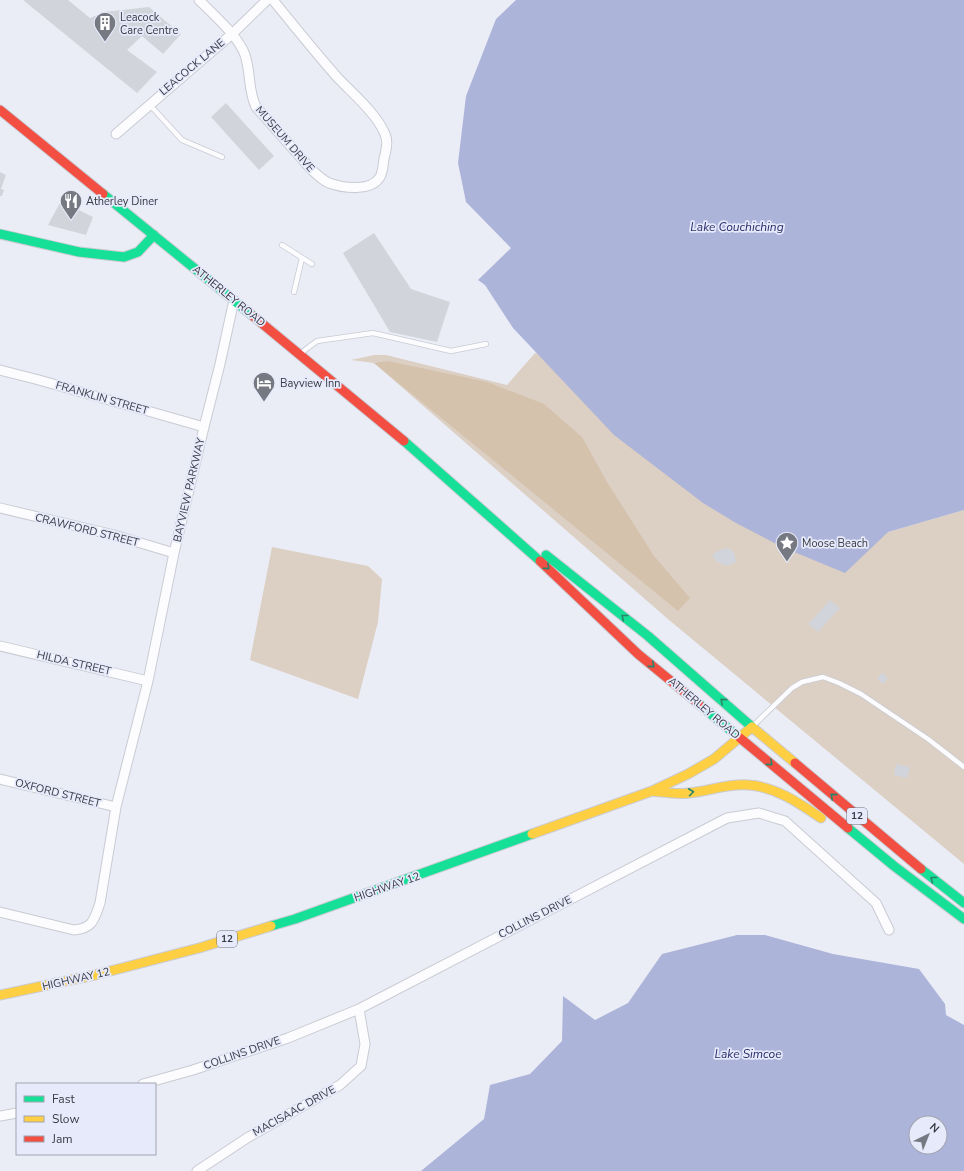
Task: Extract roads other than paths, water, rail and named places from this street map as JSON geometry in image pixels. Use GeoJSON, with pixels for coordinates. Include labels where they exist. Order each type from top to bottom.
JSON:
{"type":"FeatureCollection","features":[{"type":"Feature","properties":{"kind":"main road","name":"ATHERLEY ROAD"},"geometry":{"type":"LineString","coordinates":[[0,110],[300,354],[455,485],[553,572],[638,654],[894,866],[964,919]]}},
{"type":"Feature","properties":{"kind":"main road"},"geometry":{"type":"LineString","coordinates":[[0,234],[79,252],[124,257],[131,256],[141,250],[154,235]]}},
{"type":"Feature","properties":{"kind":"main road","name":"ATHERLEY ROAD"},"geometry":{"type":"LineString","coordinates":[[455,485],[648,636],[752,727],[911,861],[964,903]]}},
{"type":"Feature","properties":{"kind":"main road","name":"HIGHWAY 12"},"geometry":{"type":"LineString","coordinates":[[0,995],[99,974],[199,948],[295,919],[652,791],[710,762],[752,727]]}},
{"type":"Feature","properties":{"kind":"main road"},"geometry":{"type":"LineString","coordinates":[[652,791],[680,794],[749,784],[761,786],[797,802],[894,866]]}},
{"type":"Feature","properties":{"kind":"street","name":"MUSEUM DRIVE"},"geometry":{"type":"LineString","coordinates":[[199,0],[232,34],[244,54],[252,99],[256,107],[310,168],[320,177],[337,185],[361,187],[370,185],[380,178],[382,172],[387,144],[384,132],[372,115],[309,46],[273,0]]}},
{"type":"Feature","properties":{"kind":"street","name":"LEACOCK LANE"},"geometry":{"type":"LineString","coordinates":[[116,134],[232,34],[267,0]]}},
{"type":"Feature","properties":{"kind":"street","name":"BAYVIEW PARKWAY"},"geometry":{"type":"LineString","coordinates":[[116,807],[148,681],[174,553],[234,300]]}},
{"type":"Feature","properties":{"kind":"street","name":"FRANKLIN STREET"},"geometry":{"type":"LineString","coordinates":[[0,370],[204,427]]}},
{"type":"Feature","properties":{"kind":"street","name":"CRAWFORD STREET"},"geometry":{"type":"LineString","coordinates":[[0,508],[114,535],[174,553]]}},
{"type":"Feature","properties":{"kind":"street","name":"HILDA STREET"},"geometry":{"type":"LineString","coordinates":[[0,646],[148,681]]}},
{"type":"Feature","properties":{"kind":"street","name":"OXFORD STREET"},"geometry":{"type":"LineString","coordinates":[[0,779],[116,807]]}},
{"type":"Feature","properties":{"kind":"street"},"geometry":{"type":"LineString","coordinates":[[0,912],[74,930],[83,929],[92,924],[100,903],[116,807]]}},
{"type":"Feature","properties":{"kind":"street","name":"COLLINS DRIVE"},"geometry":{"type":"LineString","coordinates":[[147,1083],[193,1070],[288,1038],[359,1009],[726,818],[759,813],[785,821],[876,903],[889,930]]}},
{"type":"Feature","properties":{"kind":"street","name":"MACISAAC DRIVE"},"geometry":{"type":"LineString","coordinates":[[197,1171],[247,1138],[340,1086],[361,1066],[365,1044],[359,1009]]}},
{"type":"Feature","properties":{"kind":"street"},"geometry":{"type":"LineString","coordinates":[[0,1116],[16,1113]]}},
{"type":"Feature","properties":{"kind":"lane"},"geometry":{"type":"LineString","coordinates":[[149,104],[182,140],[222,157]]}},
{"type":"Feature","properties":{"kind":"lane"},"geometry":{"type":"LineString","coordinates":[[282,245],[312,264]]}},
{"type":"Feature","properties":{"kind":"lane"},"geometry":{"type":"LineString","coordinates":[[294,292],[302,258]]}},
{"type":"Feature","properties":{"kind":"lane"},"geometry":{"type":"LineString","coordinates":[[300,354],[317,341],[373,333],[451,351],[486,344]]}},
{"type":"Feature","properties":{"kind":"lane"},"geometry":{"type":"LineString","coordinates":[[752,727],[792,688],[802,682],[824,677],[861,694],[928,739],[964,767]]}},
{"type":"Feature","properties":{"kind":"water","name":"Lake Couchiching"},"geometry":{"type":"Polygon","coordinates":[[[516,0],[964,0],[964,510],[888,532],[845,573],[782,547],[736,523],[703,503],[614,435],[513,328],[485,285],[478,280],[511,248],[466,202],[458,163],[466,96],[496,19],[516,0]]]}},
{"type":"Feature","properties":{"kind":"water","name":"Lake Simcoe"},"geometry":{"type":"Polygon","coordinates":[[[737,935],[765,935],[833,954],[919,969],[945,1004],[946,1015],[964,1025],[964,1171],[421,1171],[484,1119],[490,1085],[530,1074],[562,1041],[563,996],[595,1020],[628,1003],[662,954],[737,935]]]}},
{"type":"Feature","properties":{"kind":"place","name":"Leacock Care Centre"},"geometry":{"type":"Point","coordinates":[105,42]}},
{"type":"Feature","properties":{"kind":"place","name":"Atherley Diner"},"geometry":{"type":"Point","coordinates":[71,220]}},
{"type":"Feature","properties":{"kind":"place","name":"Bayview Inn"},"geometry":{"type":"Point","coordinates":[264,402]}},
{"type":"Feature","properties":{"kind":"place","name":"Moose Beach"},"geometry":{"type":"Point","coordinates":[787,562]}}]}
